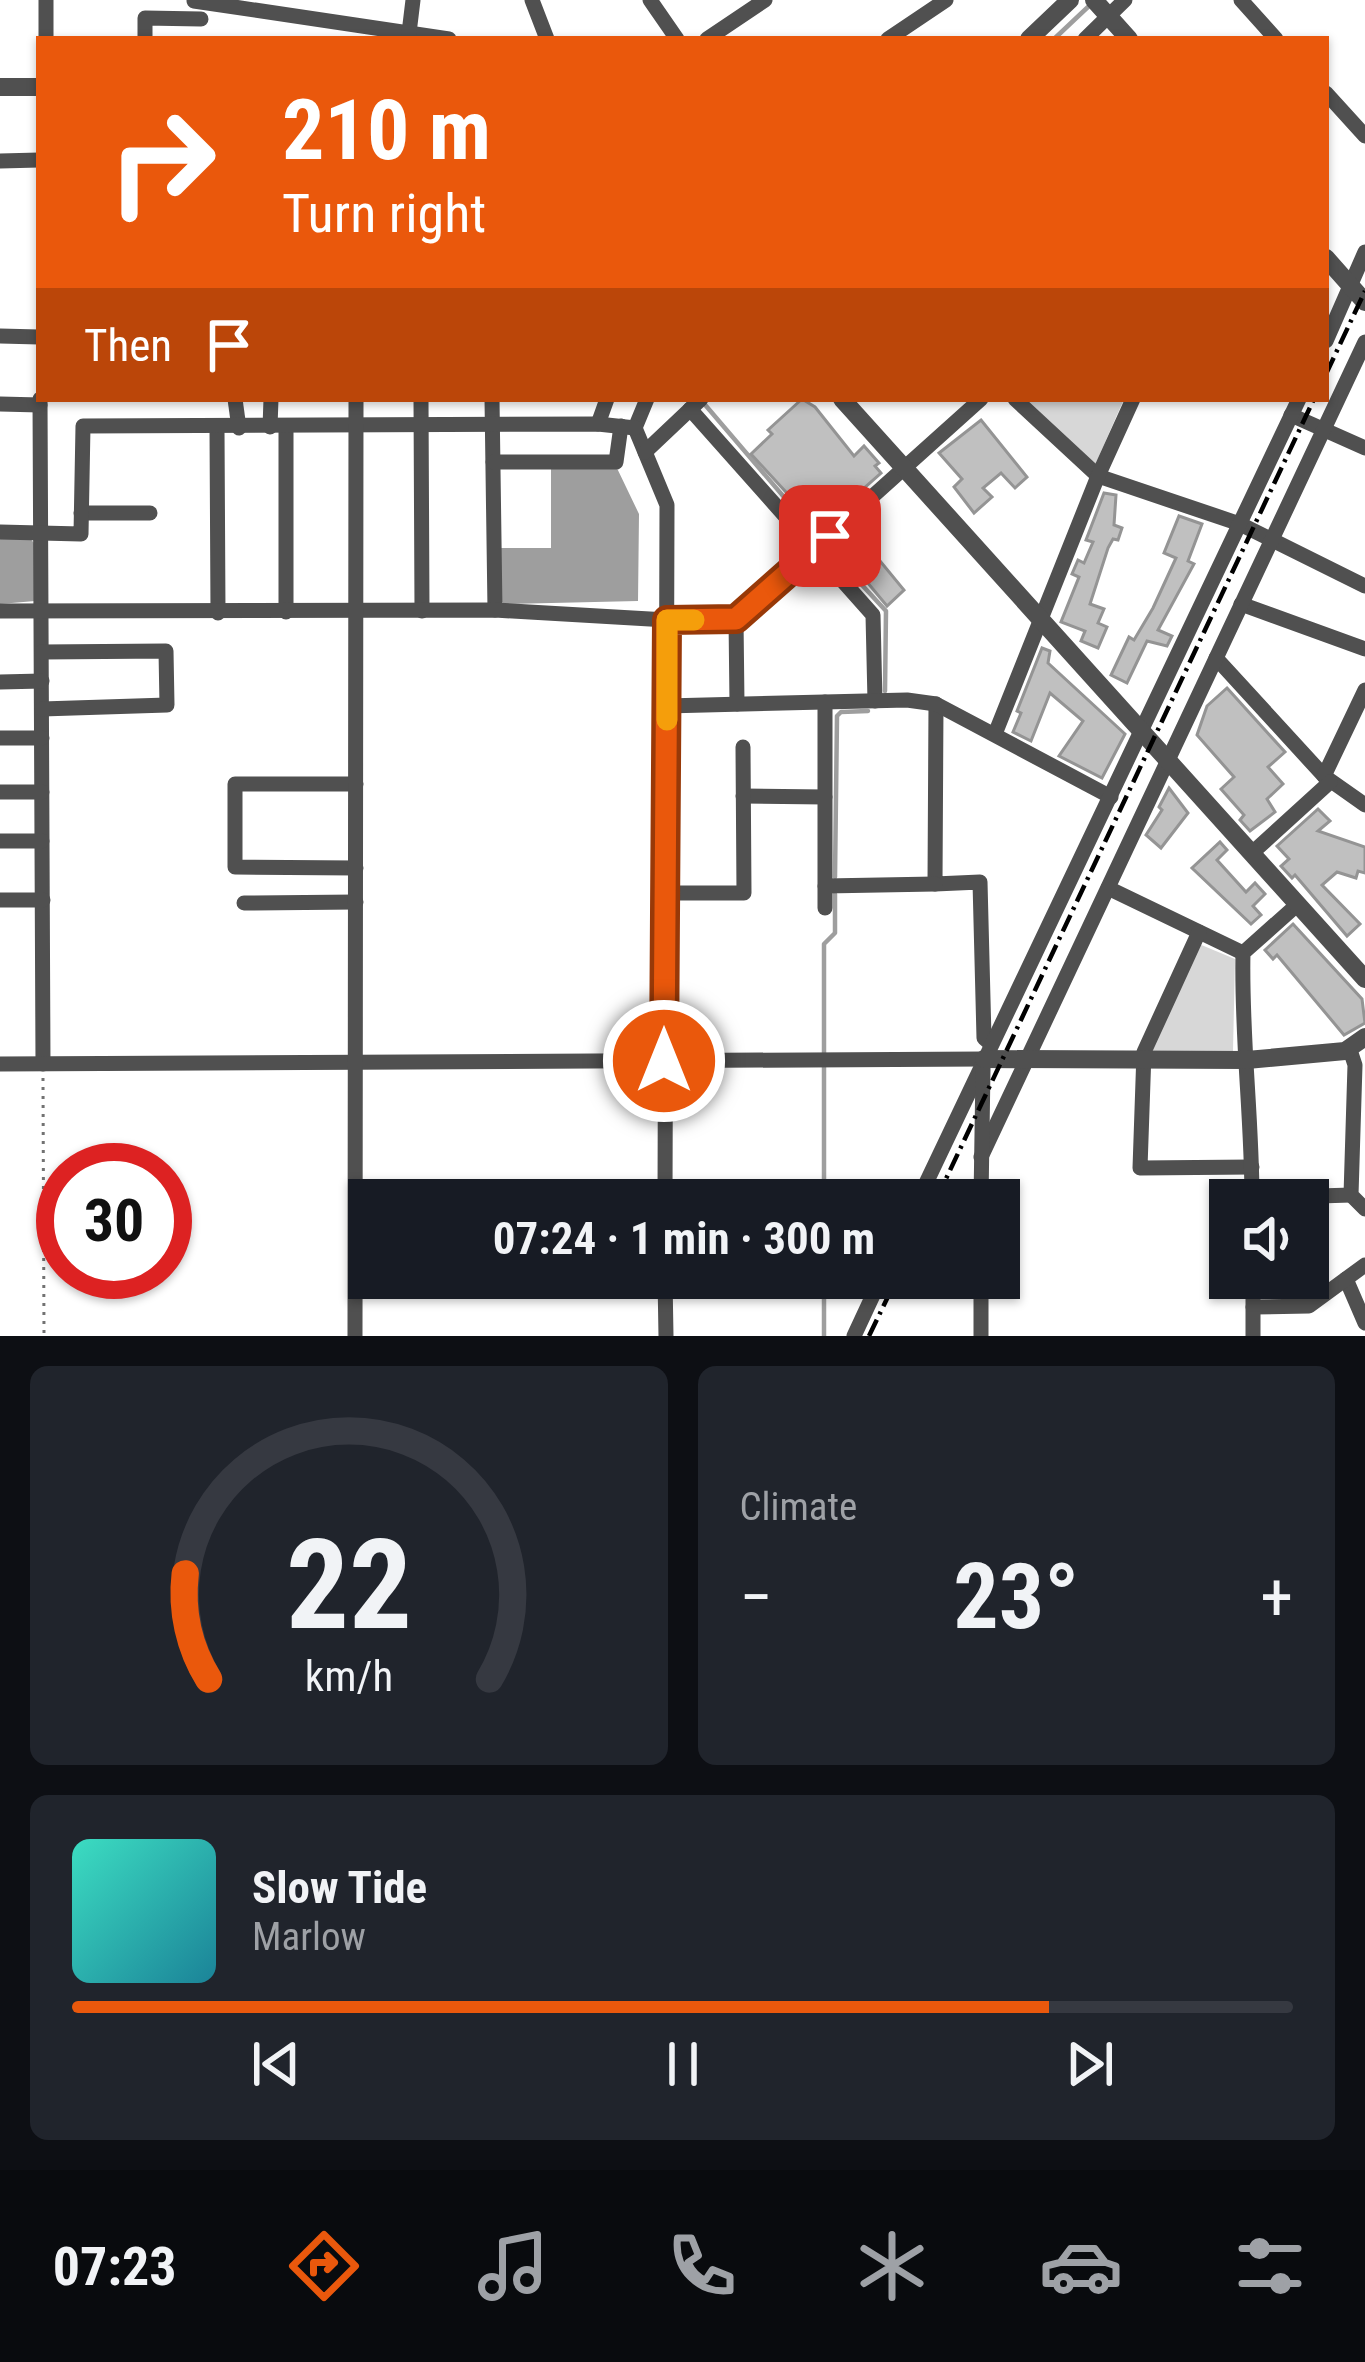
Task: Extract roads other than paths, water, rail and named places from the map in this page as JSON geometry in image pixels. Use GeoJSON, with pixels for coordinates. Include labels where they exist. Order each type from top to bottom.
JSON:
{"type":"FeatureCollection","features":[{"type":"Feature","properties":{"kind":"street"},"geometry":{"type":"LineString","coordinates":[[46,0],[46,36]]}},
{"type":"Feature","properties":{"kind":"street"},"geometry":{"type":"LineString","coordinates":[[320,20],[322,0]]}},
{"type":"Feature","properties":{"kind":"street"},"geometry":{"type":"LineString","coordinates":[[410,33],[413,0]]}},
{"type":"Feature","properties":{"kind":"street"},"geometry":{"type":"LineString","coordinates":[[532,0],[547,36]]}},
{"type":"Feature","properties":{"kind":"street"},"geometry":{"type":"LineString","coordinates":[[650,0],[675,36]]}},
{"type":"Feature","properties":{"kind":"street"},"geometry":{"type":"LineString","coordinates":[[892,36],[946,0]]}},
{"type":"Feature","properties":{"kind":"street"},"geometry":{"type":"LineString","coordinates":[[1032,36],[1070,0]]}},
{"type":"Feature","properties":{"kind":"street"},"geometry":{"type":"LineString","coordinates":[[1094,0],[1126,36]]}},
{"type":"Feature","properties":{"kind":"street"},"geometry":{"type":"LineString","coordinates":[[1087,36],[1125,0]]}},
{"type":"Feature","properties":{"kind":"street"},"geometry":{"type":"LineString","coordinates":[[1241,0],[1273,36]]}},
{"type":"Feature","properties":{"kind":"street"},"geometry":{"type":"LineString","coordinates":[[208,36],[194,1],[430,36]]}},
{"type":"Feature","properties":{"kind":"street"},"geometry":{"type":"LineString","coordinates":[[711,36],[759,2]]}},
{"type":"Feature","properties":{"kind":"street"},"geometry":{"type":"LineString","coordinates":[[145,36],[145,18],[202,20]]}},
{"type":"Feature","properties":{"kind":"street"},"geometry":{"type":"LineString","coordinates":[[0,87],[36,87]]}},
{"type":"Feature","properties":{"kind":"street"},"geometry":{"type":"LineString","coordinates":[[1329,96],[1365,136]]}},
{"type":"Feature","properties":{"kind":"street"},"geometry":{"type":"LineString","coordinates":[[0,160],[36,160]]}},
{"type":"Feature","properties":{"kind":"street"},"geometry":{"type":"LineString","coordinates":[[1329,337],[1358,294],[1365,253]]}},
{"type":"Feature","properties":{"kind":"street"},"geometry":{"type":"LineString","coordinates":[[1329,261],[1358,294]]}},
{"type":"Feature","properties":{"kind":"street"},"geometry":{"type":"LineString","coordinates":[[0,337],[36,337]]}},
{"type":"Feature","properties":{"kind":"street"},"geometry":{"type":"LineString","coordinates":[[981,1157],[1365,342]]}},
{"type":"Feature","properties":{"kind":"street"},"geometry":{"type":"LineString","coordinates":[[0,404],[40,402],[43,1064]]}},
{"type":"Feature","properties":{"kind":"street"},"geometry":{"type":"LineString","coordinates":[[235,402],[239,428]]}},
{"type":"Feature","properties":{"kind":"street"},"geometry":{"type":"LineString","coordinates":[[272,402],[278,427],[286,613]]}},
{"type":"Feature","properties":{"kind":"street"},"geometry":{"type":"LineString","coordinates":[[355,1336],[356,402]]}},
{"type":"Feature","properties":{"kind":"street"},"geometry":{"type":"LineString","coordinates":[[422,402],[422,611]]}},
{"type":"Feature","properties":{"kind":"street"},"geometry":{"type":"LineString","coordinates":[[492,402],[495,610]]}},
{"type":"Feature","properties":{"kind":"street"},"geometry":{"type":"LineString","coordinates":[[598,424],[606,402]]}},
{"type":"Feature","properties":{"kind":"street"},"geometry":{"type":"LineString","coordinates":[[493,462],[616,462],[628,427],[645,402]]}},
{"type":"Feature","properties":{"kind":"street"},"geometry":{"type":"LineString","coordinates":[[845,402],[1365,979]]}},
{"type":"Feature","properties":{"kind":"street"},"geometry":{"type":"LineString","coordinates":[[0,611],[495,610],[736,619],[978,402]]}},
{"type":"Feature","properties":{"kind":"street"},"geometry":{"type":"LineString","coordinates":[[1019,402],[1098,476],[1240,524],[1365,586]]}},
{"type":"Feature","properties":{"kind":"street"},"geometry":{"type":"LineString","coordinates":[[995,734],[1132,402]]}},
{"type":"Feature","properties":{"kind":"street"},"geometry":{"type":"LineString","coordinates":[[645,452],[696,404],[822,544],[873,615],[874,701]]}},
{"type":"Feature","properties":{"kind":"street"},"geometry":{"type":"LineString","coordinates":[[928,1179],[1295,407],[1365,448]]}},
{"type":"Feature","properties":{"kind":"street"},"geometry":{"type":"LineString","coordinates":[[0,532],[81,534],[83,426],[628,427]]}},
{"type":"Feature","properties":{"kind":"street"},"geometry":{"type":"LineString","coordinates":[[628,427],[645,452],[667,505],[665,1179]]}},
{"type":"Feature","properties":{"kind":"street"},"geometry":{"type":"LineString","coordinates":[[217,428],[218,613]]}},
{"type":"Feature","properties":{"kind":"street"},"geometry":{"type":"LineString","coordinates":[[82,513],[150,513]]}},
{"type":"Feature","properties":{"kind":"street"},"geometry":{"type":"LineString","coordinates":[[1241,604],[1365,649]]}},
{"type":"Feature","properties":{"kind":"street"},"geometry":{"type":"LineString","coordinates":[[736,619],[737,704]]}},
{"type":"Feature","properties":{"kind":"street"},"geometry":{"type":"LineString","coordinates":[[42,652],[166,651],[167,705],[42,709]]}},
{"type":"Feature","properties":{"kind":"street"},"geometry":{"type":"LineString","coordinates":[[1216,658],[1328,779],[1365,805]]}},
{"type":"Feature","properties":{"kind":"street"},"geometry":{"type":"LineString","coordinates":[[0,682],[42,681]]}},
{"type":"Feature","properties":{"kind":"street"},"geometry":{"type":"LineString","coordinates":[[1252,853],[1328,779],[1365,690]]}},
{"type":"Feature","properties":{"kind":"street"},"geometry":{"type":"LineString","coordinates":[[825,702],[825,908]]}},
{"type":"Feature","properties":{"kind":"street"},"geometry":{"type":"LineString","coordinates":[[667,706],[936,704],[1111,797]]}},
{"type":"Feature","properties":{"kind":"street"},"geometry":{"type":"LineString","coordinates":[[935,884],[936,704]]}},
{"type":"Feature","properties":{"kind":"street"},"geometry":{"type":"LineString","coordinates":[[0,738],[42,738]]}},
{"type":"Feature","properties":{"kind":"street"},"geometry":{"type":"LineString","coordinates":[[665,893],[744,893],[742,747]]}},
{"type":"Feature","properties":{"kind":"street"},"geometry":{"type":"LineString","coordinates":[[356,784],[235,784],[235,868],[356,868]]}},
{"type":"Feature","properties":{"kind":"street"},"geometry":{"type":"LineString","coordinates":[[0,792],[42,792]]}},
{"type":"Feature","properties":{"kind":"street"},"geometry":{"type":"LineString","coordinates":[[743,796],[825,796]]}},
{"type":"Feature","properties":{"kind":"street"},"geometry":{"type":"LineString","coordinates":[[0,841],[42,841]]}},
{"type":"Feature","properties":{"kind":"street"},"geometry":{"type":"LineString","coordinates":[[825,886],[980,882],[987,1051],[981,1179]]}},
{"type":"Feature","properties":{"kind":"street"},"geometry":{"type":"LineString","coordinates":[[1108,888],[1243,953]]}},
{"type":"Feature","properties":{"kind":"street"},"geometry":{"type":"LineString","coordinates":[[0,900],[43,900]]}},
{"type":"Feature","properties":{"kind":"street"},"geometry":{"type":"LineString","coordinates":[[244,903],[356,902]]}},
{"type":"Feature","properties":{"kind":"street"},"geometry":{"type":"LineString","coordinates":[[1252,1179],[1241,1010],[1243,953],[1298,904]]}},
{"type":"Feature","properties":{"kind":"street"},"geometry":{"type":"LineString","coordinates":[[1199,932],[1142,1060],[1140,1168],[1252,1167]]}},
{"type":"Feature","properties":{"kind":"street"},"geometry":{"type":"LineString","coordinates":[[0,1064],[664,1061],[987,1051],[1028,1057],[1142,1060],[1359,1057],[1351,1195]]}},
{"type":"Feature","properties":{"kind":"street"},"geometry":{"type":"LineString","coordinates":[[1329,1196],[1351,1195],[1365,1209]]}},
{"type":"Feature","properties":{"kind":"street"},"geometry":{"type":"LineString","coordinates":[[1253,1307],[1310,1306],[1365,1265]]}},
{"type":"Feature","properties":{"kind":"street"},"geometry":{"type":"LineString","coordinates":[[1346,1279],[1365,1323]]}},
{"type":"Feature","properties":{"kind":"street"},"geometry":{"type":"LineString","coordinates":[[665,1299],[666,1336]]}},
{"type":"Feature","properties":{"kind":"street"},"geometry":{"type":"LineString","coordinates":[[854,1336],[871,1299]]}},
{"type":"Feature","properties":{"kind":"street"},"geometry":{"type":"LineString","coordinates":[[981,1299],[981,1336]]}},
{"type":"Feature","properties":{"kind":"street"},"geometry":{"type":"LineString","coordinates":[[1252,1336],[1253,1299]]}},
{"type":"Feature","properties":{"kind":"waterway"},"geometry":{"type":"LineString","coordinates":[[1057,36],[1089,6]]}},
{"type":"Feature","properties":{"kind":"waterway"},"geometry":{"type":"LineString","coordinates":[[703,402],[819,538]]}},
{"type":"Feature","properties":{"kind":"waterway"},"geometry":{"type":"LineString","coordinates":[[826,546],[886,611],[885,691]]}},
{"type":"Feature","properties":{"kind":"waterway"},"geometry":{"type":"LineString","coordinates":[[835,877],[837,716],[868,711]]}},
{"type":"Feature","properties":{"kind":"waterway"},"geometry":{"type":"LineString","coordinates":[[824,1179],[824,944],[835,933],[835,894]]}},
{"type":"Feature","properties":{"kind":"waterway"},"geometry":{"type":"LineString","coordinates":[[824,1299],[824,1336]]}},
{"type":"Feature","properties":{"kind":"railway"},"geometry":{"type":"LineString","coordinates":[[1329,368],[1365,291]]}},
{"type":"Feature","properties":{"kind":"railway"},"geometry":{"type":"LineString","coordinates":[[946,1179],[1313,402]]}},
{"type":"Feature","properties":{"kind":"railway"},"geometry":{"type":"LineString","coordinates":[[869,1336],[887,1299]]}}]}
